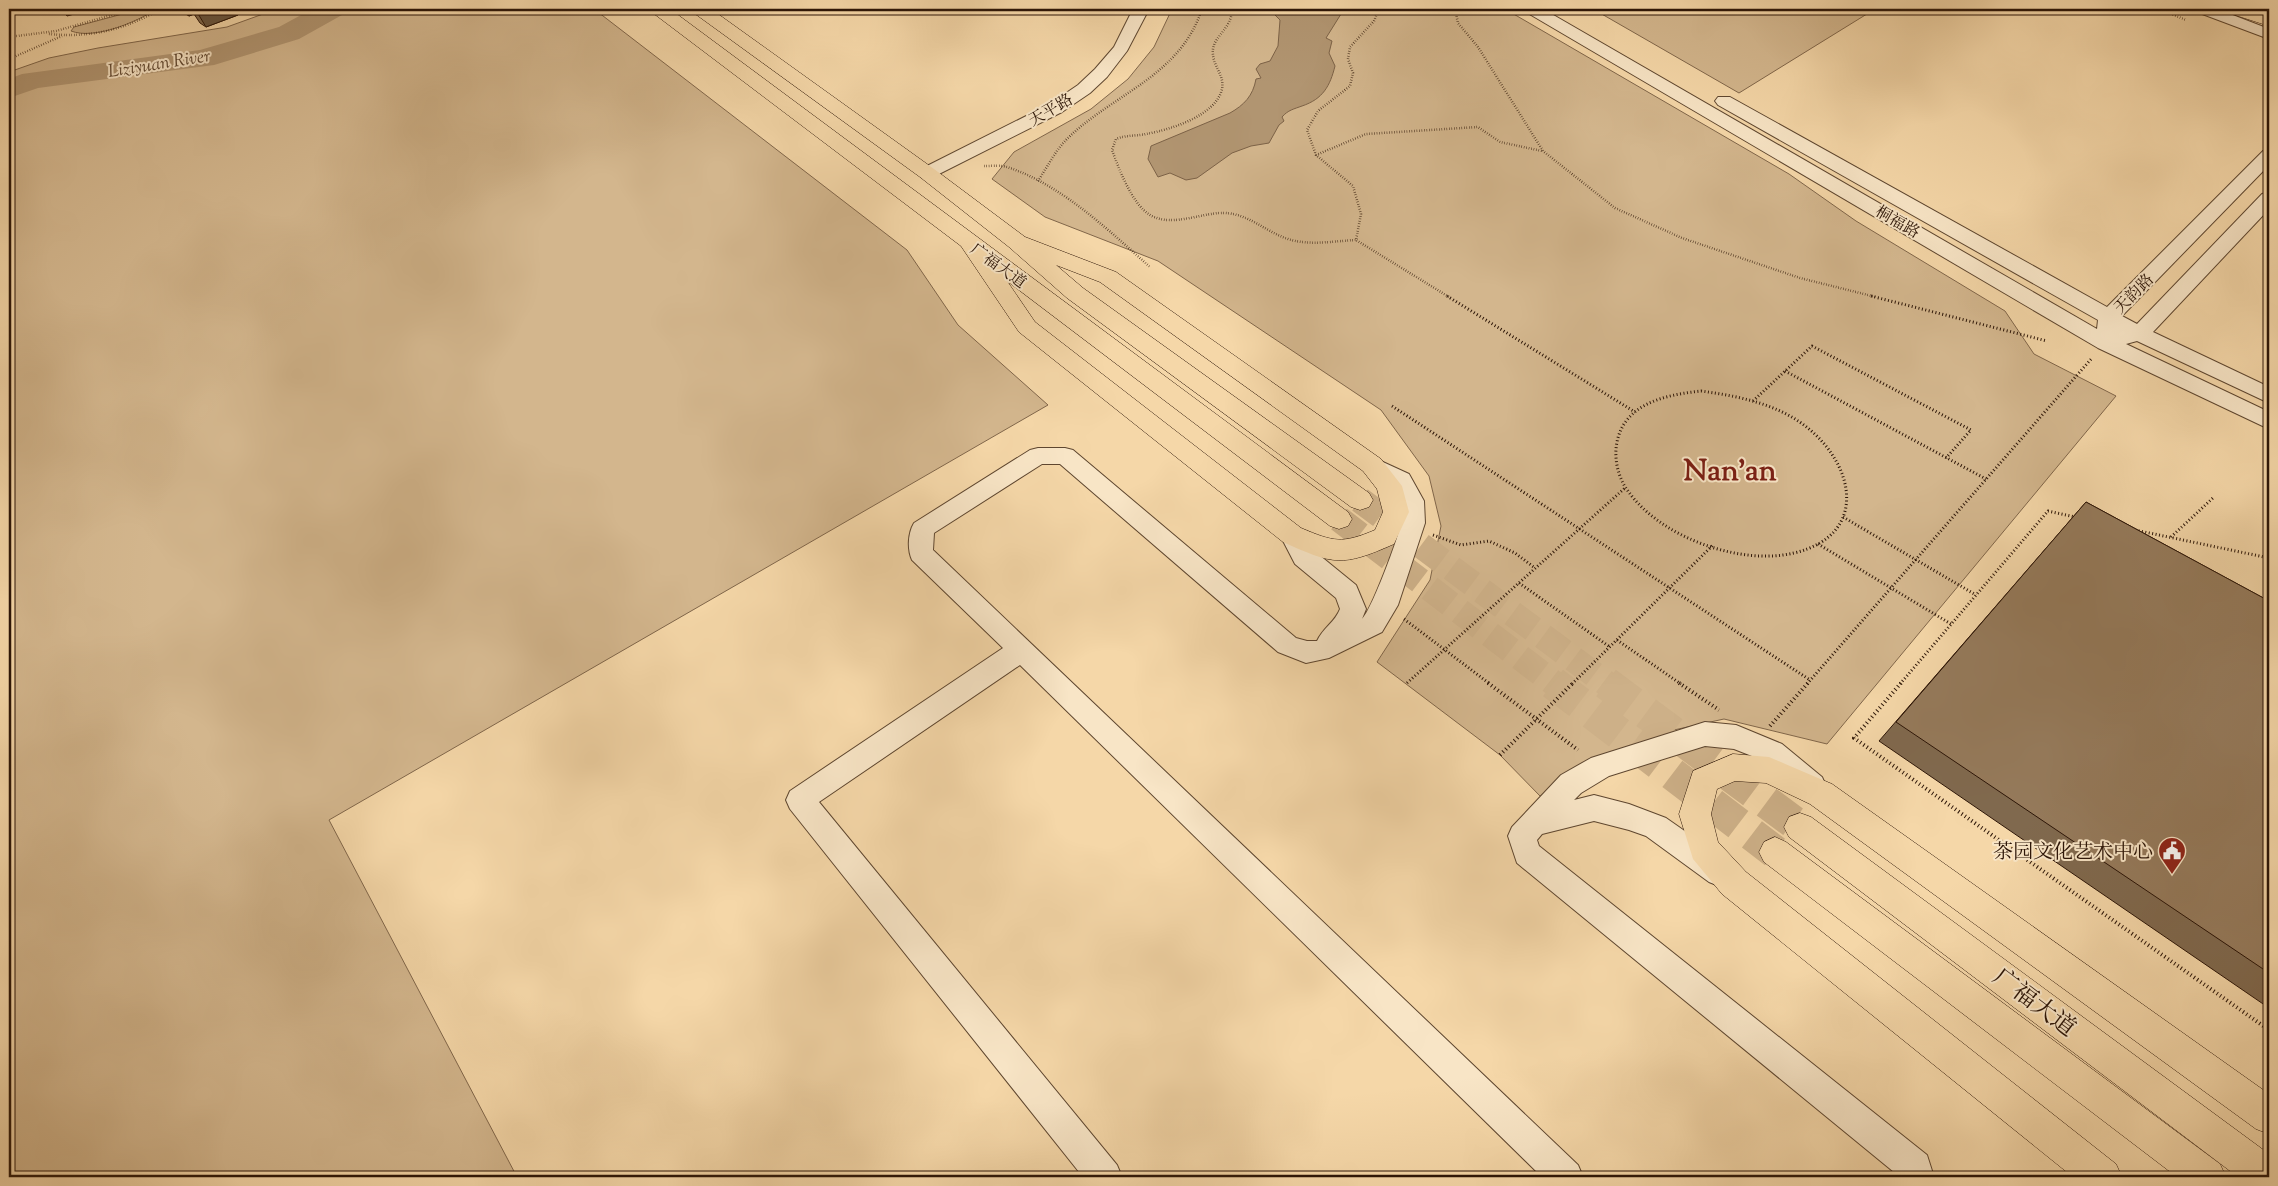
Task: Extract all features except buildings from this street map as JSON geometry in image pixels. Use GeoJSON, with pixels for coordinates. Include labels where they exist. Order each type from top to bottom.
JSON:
{"type":"FeatureCollection","features":[{"type":"Feature","properties":{"kind":"main road","name":"广福大道"},"geometry":{"type":"LineString","coordinates":[[659,9],[1339,519]]}},
{"type":"Feature","properties":{"kind":"main road","name":"广福大道"},"geometry":{"type":"LineString","coordinates":[[700,9],[919,168],[1017,242],[1075,293],[1360,500]]}},
{"type":"Feature","properties":{"kind":"main road"},"geometry":{"type":"LineString","coordinates":[[2235,9],[2269,21]]}},
{"type":"Feature","properties":{"kind":"main road"},"geometry":{"type":"LineString","coordinates":[[970,244],[1027,327],[1292,536],[1326,550],[1356,550],[1385,538],[1396,512],[1389,486],[1372,465],[1108,277],[1017,242]]}},
{"type":"Feature","properties":{"kind":"main road"},"geometry":{"type":"LineString","coordinates":[[2103,1177],[1734,883],[1704,849],[1695,814],[1704,781],[1733,767],[1768,770],[1821,794],[2269,1116]]}},
{"type":"Feature","properties":{"kind":"main road","name":"广福大道"},"geometry":{"type":"LineString","coordinates":[[1800,827],[2269,1177]]}},
{"type":"Feature","properties":{"kind":"main road","name":"广福大道"},"geometry":{"type":"LineString","coordinates":[[1775,852],[2207,1177]]}},
{"type":"Feature","properties":{"kind":"street","name":"天平路"},"geometry":{"type":"LineString","coordinates":[[919,168],[1069,83],[1093,59],[1108,39],[1125,9]]}},
{"type":"Feature","properties":{"kind":"street","name":"天平路"},"geometry":{"type":"LineString","coordinates":[[919,168],[1056,108],[1084,89],[1101,73],[1120,48],[1141,9]]}},
{"type":"Feature","properties":{"kind":"street","name":"桐福路"},"geometry":{"type":"LineString","coordinates":[[1532,9],[2105,342],[2269,421]]}},
{"type":"Feature","properties":{"kind":"street","name":"桐福路"},"geometry":{"type":"LineString","coordinates":[[1560,9],[2139,334],[2269,396]]}},
{"type":"Feature","properties":{"kind":"street"},"geometry":{"type":"LineString","coordinates":[[2203,9],[2269,34]]}},
{"type":"Feature","properties":{"kind":"street","name":"天韵路"},"geometry":{"type":"LineString","coordinates":[[2269,155],[2109,317],[2105,342],[2139,334],[2269,198]]}},
{"type":"Feature","properties":{"kind":"street"},"geometry":{"type":"LineString","coordinates":[[1372,465],[1402,480],[1412,501],[1414,523],[1385,605],[1373,625],[1320,651],[1306,652],[1287,645],[1065,456],[1038,456],[922,530],[921,553],[1566,1177]]}},
{"type":"Feature","properties":{"kind":"street"},"geometry":{"type":"LineString","coordinates":[[1292,536],[1304,557],[1347,592],[1353,608],[1347,624],[1320,651]]}},
{"type":"Feature","properties":{"kind":"street"},"geometry":{"type":"LineString","coordinates":[[1021,650],[800,800],[1105,1177]]}},
{"type":"Feature","properties":{"kind":"street"},"geometry":{"type":"LineString","coordinates":[[1821,794],[1772,752],[1736,737],[1704,734],[1601,767],[1571,784],[1522,836],[1527,854],[1914,1167],[1917,1177]]}},
{"type":"Feature","properties":{"kind":"street"},"geometry":{"type":"LineString","coordinates":[[1536,823],[1594,808],[1629,817],[1656,827],[1734,883]]}},
{"type":"Feature","properties":{"kind":"path"},"geometry":{"type":"LineString","coordinates":[[113,9],[117,14]]}},
{"type":"Feature","properties":{"kind":"path"},"geometry":{"type":"LineString","coordinates":[[9,38],[44,34],[133,9]]}},
{"type":"Feature","properties":{"kind":"path"},"geometry":{"type":"LineString","coordinates":[[44,34],[86,36],[112,31],[141,20],[160,9]]}},
{"type":"Feature","properties":{"kind":"path"},"geometry":{"type":"LineString","coordinates":[[1038,181],[1070,136],[1156,73],[1191,37],[1202,9]]}},
{"type":"Feature","properties":{"kind":"path"},"geometry":{"type":"LineString","coordinates":[[1232,9],[1228,28],[1212,48],[1214,62],[1222,76],[1222,90],[1214,106],[1172,128],[1145,134],[1124,135],[1116,139],[1112,150],[1137,201],[1144,211],[1153,217],[1165,219],[1228,213],[1256,222],[1271,232],[1298,242],[1356,240],[1635,412]]}},
{"type":"Feature","properties":{"kind":"path"},"geometry":{"type":"LineString","coordinates":[[1356,240],[1361,214],[1353,186],[1316,155],[1307,130],[1318,111],[1350,86],[1353,73],[1348,59],[1350,47],[1374,21],[1379,9]]}},
{"type":"Feature","properties":{"kind":"path"},"geometry":{"type":"LineString","coordinates":[[1455,9],[1458,23],[1478,47],[1543,151],[1615,208],[1682,238],[1800,278],[2047,341]]}},
{"type":"Feature","properties":{"kind":"path"},"geometry":{"type":"LineString","coordinates":[[9,59],[62,36]]}},
{"type":"Feature","properties":{"kind":"path"},"geometry":{"type":"LineString","coordinates":[[1316,155],[1366,134],[1478,127],[1488,137],[1514,148],[1543,151]]}},
{"type":"Feature","properties":{"kind":"path"},"geometry":{"type":"LineString","coordinates":[[981,166],[1005,166],[1049,186],[1099,222],[1150,267]]}},
{"type":"Feature","properties":{"kind":"path"},"geometry":{"type":"LineString","coordinates":[[1754,745],[2105,342]]}},
{"type":"Feature","properties":{"kind":"path"},"geometry":{"type":"LineString","coordinates":[[1753,401],[1812,346],[1971,430],[1946,458]]}},
{"type":"Feature","properties":{"kind":"path"},"geometry":{"type":"LineString","coordinates":[[1784,371],[1986,479]]}},
{"type":"Feature","properties":{"kind":"path"},"geometry":{"type":"LineString","coordinates":[[1701,391],[1737,396],[1753,401],[1773,408],[1804,426],[1830,449],[1845,475],[1849,503],[1839,527],[1818,544],[1783,555],[1742,554],[1713,545],[1701,544],[1664,524],[1625,488],[1619,472],[1614,445],[1622,422],[1641,405],[1668,394],[1701,391]]}},
{"type":"Feature","properties":{"kind":"path"},"geometry":{"type":"LineString","coordinates":[[1392,406],[1810,680]]}},
{"type":"Feature","properties":{"kind":"path"},"geometry":{"type":"LineString","coordinates":[[1407,683],[1625,488]]}},
{"type":"Feature","properties":{"kind":"path"},"geometry":{"type":"LineString","coordinates":[[2171,537],[2214,497]]}},
{"type":"Feature","properties":{"kind":"path"},"geometry":{"type":"LineString","coordinates":[[2077,517],[2048,511],[1854,738],[2269,1030]]}},
{"type":"Feature","properties":{"kind":"path"},"geometry":{"type":"LineString","coordinates":[[1843,517],[1976,595]]}},
{"type":"Feature","properties":{"kind":"path"},"geometry":{"type":"LineString","coordinates":[[2134,529],[2269,558]]}},
{"type":"Feature","properties":{"kind":"path"},"geometry":{"type":"LineString","coordinates":[[1433,535],[1461,545],[1489,541],[1515,553],[1536,568]]}},
{"type":"Feature","properties":{"kind":"path"},"geometry":{"type":"LineString","coordinates":[[1818,544],[1951,624]]}},
{"type":"Feature","properties":{"kind":"path"},"geometry":{"type":"LineString","coordinates":[[1500,756],[1713,545]]}},
{"type":"Feature","properties":{"kind":"path"},"geometry":{"type":"LineString","coordinates":[[1519,583],[1610,647]]}},
{"type":"Feature","properties":{"kind":"path"},"geometry":{"type":"LineString","coordinates":[[1385,605],[1601,767]]}},
{"type":"Feature","properties":{"kind":"path"},"geometry":{"type":"LineString","coordinates":[[1617,640],[1720,711]]}},
{"type":"Feature","properties":{"kind":"shaded area"},"geometry":{"type":"Polygon","coordinates":[[[141,9],[157,9],[115,28],[92,33],[71,31],[74,27],[141,9]]]}},
{"type":"Feature","properties":{"kind":"shaded area"},"geometry":{"type":"Polygon","coordinates":[[[277,9],[594,9],[907,250],[958,325],[1048,405],[329,820],[517,1177],[9,1177],[9,72],[49,58],[227,27],[277,9]]]}},
{"type":"Feature","properties":{"kind":"shaded area"},"geometry":{"type":"Polygon","coordinates":[[[1172,9],[1505,9],[1789,174],[1856,221],[2005,311],[2034,354],[2116,396],[1827,744],[1724,719],[1651,735],[1540,796],[1500,755],[1377,662],[1430,580],[1441,526],[1429,476],[1381,410],[1158,261],[1045,217],[992,179],[1014,152],[1091,109],[1128,79],[1154,47],[1172,9]]]}},
{"type":"Feature","properties":{"kind":"shaded area"},"geometry":{"type":"Polygon","coordinates":[[[1284,9],[1337,9],[1341,14],[1326,38],[1332,41],[1329,53],[1335,66],[1325,91],[1315,100],[1284,115],[1282,117],[1284,121],[1279,125],[1269,143],[1251,146],[1232,153],[1197,178],[1186,180],[1170,173],[1158,177],[1148,159],[1151,146],[1230,113],[1240,107],[1247,99],[1253,90],[1256,79],[1261,78],[1256,69],[1260,64],[1270,61],[1278,46],[1280,20],[1275,15],[1284,12],[1284,9]]]}},
{"type":"Feature","properties":{"kind":"shaded area"},"geometry":{"type":"Polygon","coordinates":[[[1593,9],[1875,9],[1739,93],[1593,9]]]}},
{"type":"Feature","properties":{"kind":"waterway","name":"Liziyuan River"},"geometry":{"type":"LineString","coordinates":[[9,89],[33,80],[203,59],[289,33],[332,9]]}},
{"type":"Feature","properties":{"kind":"tunnel"},"geometry":{"type":"LineString","coordinates":[[1360,500],[1607,684]]}},
{"type":"Feature","properties":{"kind":"tunnel"},"geometry":{"type":"LineString","coordinates":[[1339,519],[1555,684]]}},
{"type":"Feature","properties":{"kind":"tunnel"},"geometry":{"type":"LineString","coordinates":[[1553,683],[1775,852]]}},
{"type":"Feature","properties":{"kind":"tunnel"},"geometry":{"type":"LineString","coordinates":[[1606,683],[1800,827]]}},
{"type":"Feature","properties":{"kind":"place","name":"茶园文化艺术中心"},"geometry":{"type":"Point","coordinates":[2172,875]}},
{"type":"Feature","properties":{"kind":"district","name":"Nan'an"},"geometry":{"type":"Point","coordinates":[1730,470]}}]}
